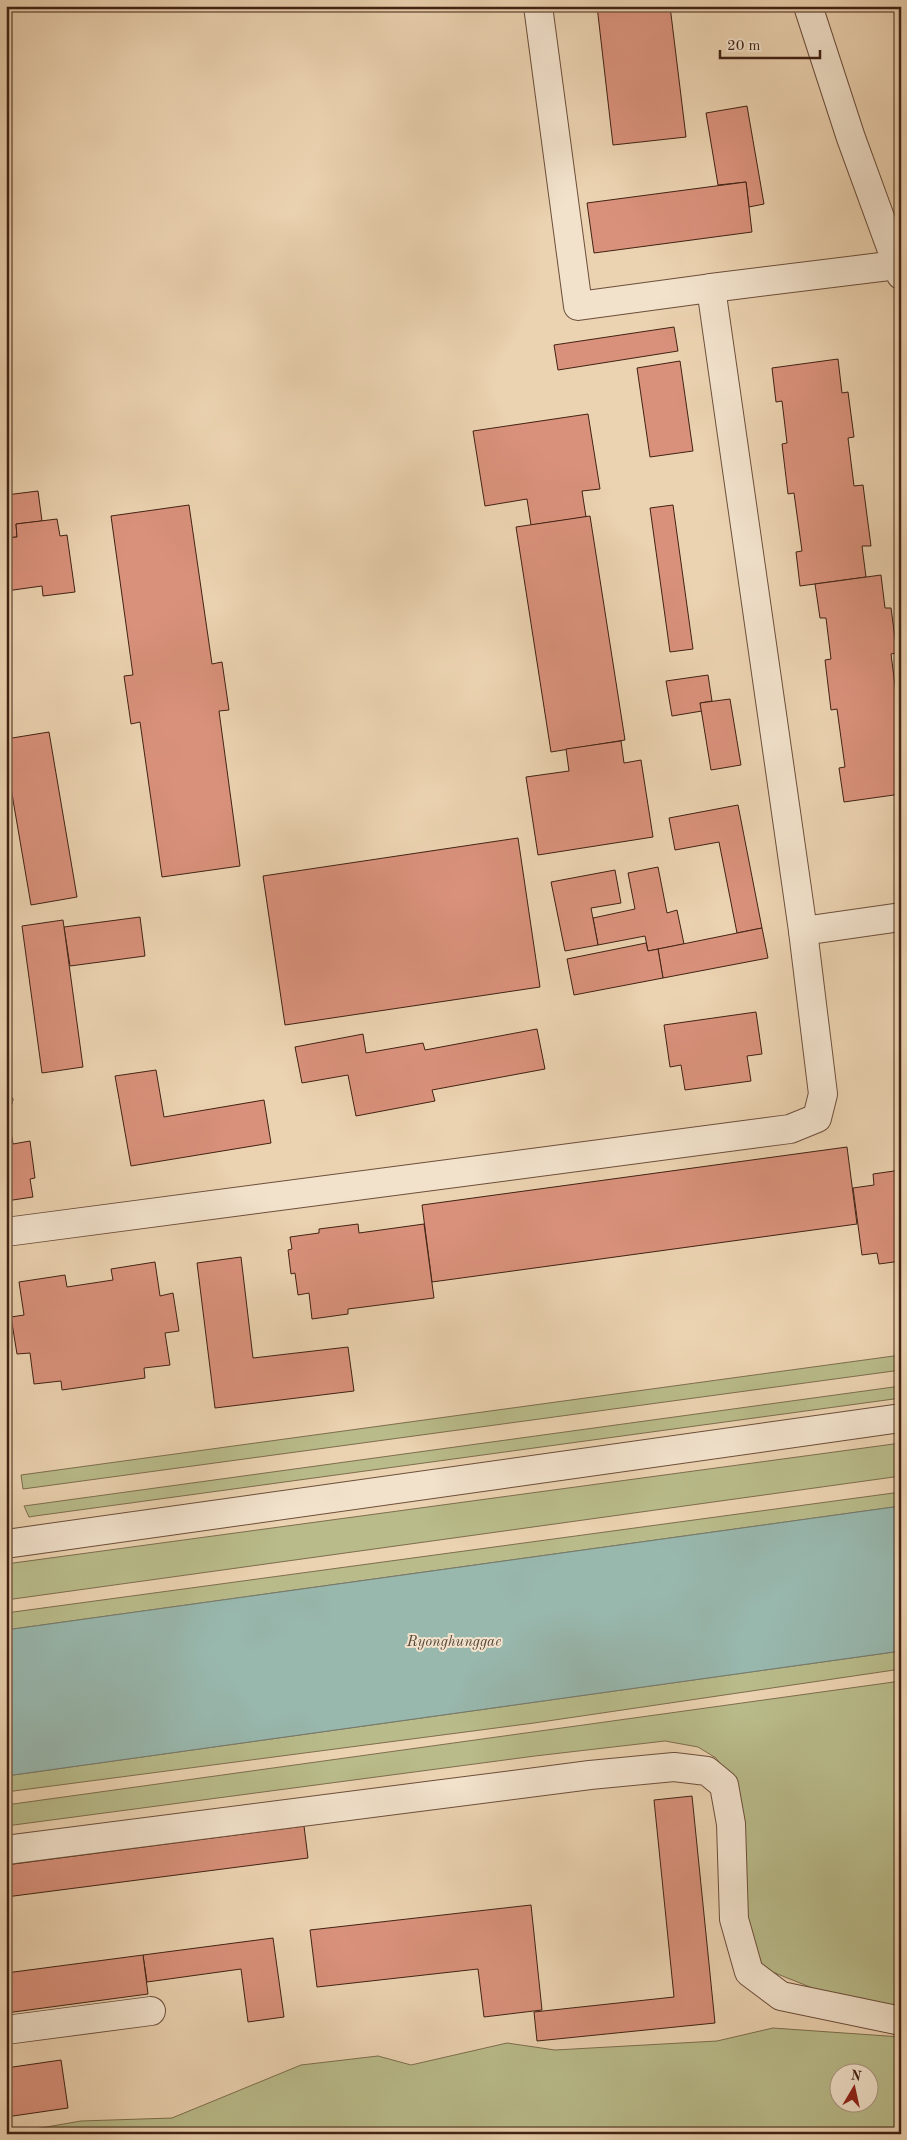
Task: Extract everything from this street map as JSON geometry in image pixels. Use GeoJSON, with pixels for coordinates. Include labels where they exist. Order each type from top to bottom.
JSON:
{"type":"FeatureCollection","features":[{"type":"Feature","properties":{"kind":"street"},"geometry":{"type":"LineString","coordinates":[[538,6],[578,306],[711,288],[899,270],[851,138],[808,6]]}},
{"type":"Feature","properties":{"kind":"street"},"geometry":{"type":"LineString","coordinates":[[6,1232],[790,1129],[817,1118],[823,1094],[803,931],[711,288]]}},
{"type":"Feature","properties":{"kind":"street"},"geometry":{"type":"LineString","coordinates":[[803,931],[901,918]]}},
{"type":"Feature","properties":{"kind":"street"},"geometry":{"type":"LineString","coordinates":[[6,1544],[901,1418]]}},
{"type":"Feature","properties":{"kind":"street"},"geometry":{"type":"LineString","coordinates":[[6,1850],[590,1775],[674,1767],[707,1770],[724,1785],[731,1824],[734,1919],[750,1972],[781,1996],[901,2021]]}},
{"type":"Feature","properties":{"kind":"street"},"geometry":{"type":"LineString","coordinates":[[6,2030],[151,2011]]}},
{"type":"Feature","properties":{"kind":"green space"},"geometry":{"type":"Polygon","coordinates":[[[901,1355],[901,1370],[23,1489],[21,1475],[901,1355]]]}},
{"type":"Feature","properties":{"kind":"green space"},"geometry":{"type":"Polygon","coordinates":[[[901,1386],[901,1398],[29,1517],[24,1506],[901,1386]]]}},
{"type":"Feature","properties":{"kind":"green space"},"geometry":{"type":"Polygon","coordinates":[[[901,1443],[901,1476],[6,1600],[6,1564],[901,1443]]]}},
{"type":"Feature","properties":{"kind":"green space"},"geometry":{"type":"Polygon","coordinates":[[[901,1492],[901,1506],[6,1630],[6,1613],[901,1492]]]}},
{"type":"Feature","properties":{"kind":"green space"},"geometry":{"type":"Polygon","coordinates":[[[901,1651],[901,1669],[534,1723],[6,1792],[6,1776],[901,1651]]]}},
{"type":"Feature","properties":{"kind":"green space"},"geometry":{"type":"Polygon","coordinates":[[[901,1681],[901,2008],[820,1991],[760,1967],[750,1954],[727,1773],[716,1758],[698,1747],[665,1741],[535,1756],[6,1826],[6,1805],[901,1681]]]}},
{"type":"Feature","properties":{"kind":"green space"},"geometry":{"type":"Polygon","coordinates":[[[773,2028],[901,2037],[901,2134],[6,2134],[81,2121],[172,2118],[301,2065],[378,2056],[411,2065],[507,2043],[555,2050],[717,2041],[773,2028]]]}},
{"type":"Feature","properties":{"kind":"water","name":"Ryonghunggae"},"geometry":{"type":"Polygon","coordinates":[[[901,1506],[901,1651],[6,1776],[6,1630],[901,1506]]]}},
{"type":"Feature","properties":{"kind":"building"},"geometry":{"type":"Polygon","coordinates":[[[597,6],[670,6],[686,137],[613,145],[597,6]]]}},
{"type":"Feature","properties":{"kind":"building"},"geometry":{"type":"Polygon","coordinates":[[[747,106],[764,204],[749,207],[746,182],[718,185],[706,113],[747,106]]]}},
{"type":"Feature","properties":{"kind":"building"},"geometry":{"type":"Polygon","coordinates":[[[746,182],[752,232],[594,253],[587,203],[746,182]]]}},
{"type":"Feature","properties":{"kind":"building"},"geometry":{"type":"Polygon","coordinates":[[[674,327],[678,351],[558,370],[554,345],[674,327]]]}},
{"type":"Feature","properties":{"kind":"building"},"geometry":{"type":"Polygon","coordinates":[[[838,359],[842,393],[848,392],[854,437],[848,438],[854,486],[863,485],[871,546],[862,546],[866,577],[800,586],[796,552],[802,551],[794,493],[788,494],[782,444],[787,443],[782,401],[776,402],[772,368],[838,359]]]}},
{"type":"Feature","properties":{"kind":"building"},"geometry":{"type":"Polygon","coordinates":[[[680,361],[693,451],[650,457],[637,368],[680,361]]]}},
{"type":"Feature","properties":{"kind":"building"},"geometry":{"type":"Polygon","coordinates":[[[588,414],[600,489],[582,491],[586,517],[531,525],[527,499],[485,506],[473,431],[588,414]]]}},
{"type":"Feature","properties":{"kind":"building"},"geometry":{"type":"Polygon","coordinates":[[[38,491],[42,521],[16,524],[17,537],[6,538],[6,495],[38,491]]]}},
{"type":"Feature","properties":{"kind":"building"},"geometry":{"type":"Polygon","coordinates":[[[189,505],[212,664],[222,662],[229,710],[219,711],[240,866],[162,877],[140,722],[131,724],[124,676],[133,675],[111,516],[189,505]]]}},
{"type":"Feature","properties":{"kind":"building"},"geometry":{"type":"Polygon","coordinates":[[[673,505],[693,649],[670,652],[650,508],[673,505]]]}},
{"type":"Feature","properties":{"kind":"building"},"geometry":{"type":"Polygon","coordinates":[[[590,516],[625,740],[551,752],[516,527],[590,516]]]}},
{"type":"Feature","properties":{"kind":"building"},"geometry":{"type":"Polygon","coordinates":[[[57,519],[60,536],[67,535],[75,592],[43,596],[42,586],[6,591],[6,538],[17,537],[16,524],[57,519]]]}},
{"type":"Feature","properties":{"kind":"building"},"geometry":{"type":"Polygon","coordinates":[[[881,575],[885,608],[891,608],[897,653],[891,654],[897,701],[901,701],[901,794],[844,802],[839,768],[845,767],[837,709],[831,710],[825,660],[831,659],[826,618],[820,618],[815,584],[881,575]]]}},
{"type":"Feature","properties":{"kind":"building"},"geometry":{"type":"Polygon","coordinates":[[[708,675],[712,701],[700,703],[702,711],[672,716],[666,681],[708,675]]]}},
{"type":"Feature","properties":{"kind":"building"},"geometry":{"type":"Polygon","coordinates":[[[730,699],[741,765],[711,770],[700,703],[730,699]]]}},
{"type":"Feature","properties":{"kind":"building"},"geometry":{"type":"Polygon","coordinates":[[[49,732],[77,897],[31,905],[6,759],[6,739],[49,732]]]}},
{"type":"Feature","properties":{"kind":"building"},"geometry":{"type":"Polygon","coordinates":[[[621,741],[624,763],[641,760],[653,837],[538,855],[526,777],[569,771],[566,749],[621,741]]]}},
{"type":"Feature","properties":{"kind":"building"},"geometry":{"type":"Polygon","coordinates":[[[738,805],[762,928],[737,933],[719,842],[675,850],[669,818],[738,805]]]}},
{"type":"Feature","properties":{"kind":"building"},"geometry":{"type":"Polygon","coordinates":[[[518,838],[540,987],[285,1025],[263,876],[518,838]]]}},
{"type":"Feature","properties":{"kind":"building"},"geometry":{"type":"Polygon","coordinates":[[[658,867],[667,913],[677,910],[684,944],[648,951],[645,936],[598,945],[593,918],[635,909],[628,873],[658,867]]]}},
{"type":"Feature","properties":{"kind":"building"},"geometry":{"type":"Polygon","coordinates":[[[615,870],[621,903],[591,908],[598,945],[565,951],[551,882],[615,870]]]}},
{"type":"Feature","properties":{"kind":"building"},"geometry":{"type":"Polygon","coordinates":[[[140,917],[145,956],[70,966],[64,927],[140,917]]]}},
{"type":"Feature","properties":{"kind":"building"},"geometry":{"type":"Polygon","coordinates":[[[63,920],[83,1067],[42,1073],[22,926],[63,920]]]}},
{"type":"Feature","properties":{"kind":"building"},"geometry":{"type":"Polygon","coordinates":[[[762,928],[768,958],[663,978],[658,949],[762,928]]]}},
{"type":"Feature","properties":{"kind":"building"},"geometry":{"type":"Polygon","coordinates":[[[646,943],[648,951],[658,949],[663,978],[574,995],[567,959],[646,943]]]}},
{"type":"Feature","properties":{"kind":"building"},"geometry":{"type":"Polygon","coordinates":[[[756,1012],[762,1054],[747,1056],[751,1081],[685,1090],[681,1065],[670,1067],[664,1025],[756,1012]]]}},
{"type":"Feature","properties":{"kind":"building"},"geometry":{"type":"Polygon","coordinates":[[[537,1029],[545,1069],[432,1090],[435,1101],[356,1116],[348,1075],[302,1083],[295,1047],[363,1034],[366,1053],[423,1043],[425,1050],[537,1029]]]}},
{"type":"Feature","properties":{"kind":"building"},"geometry":{"type":"Polygon","coordinates":[[[156,1070],[164,1117],[264,1100],[271,1143],[131,1166],[115,1076],[156,1070]]]}},
{"type":"Feature","properties":{"kind":"building"},"geometry":{"type":"Polygon","coordinates":[[[6,1095],[11,1096],[13,1099],[12,1104],[7,1107],[13,1144],[30,1141],[35,1178],[30,1179],[33,1197],[6,1201],[6,1095]]]}},
{"type":"Feature","properties":{"kind":"building"},"geometry":{"type":"Polygon","coordinates":[[[847,1147],[857,1224],[432,1282],[422,1205],[847,1147]]]}},
{"type":"Feature","properties":{"kind":"building"},"geometry":{"type":"Polygon","coordinates":[[[901,1170],[901,1261],[879,1264],[877,1253],[862,1255],[853,1188],[874,1185],[873,1174],[901,1170]]]}},
{"type":"Feature","properties":{"kind":"building"},"geometry":{"type":"Polygon","coordinates":[[[358,1224],[359,1233],[424,1224],[434,1298],[348,1309],[348,1314],[312,1319],[309,1293],[298,1295],[295,1273],[291,1274],[288,1250],[292,1249],[290,1237],[319,1233],[319,1229],[358,1224]]]}},
{"type":"Feature","properties":{"kind":"building"},"geometry":{"type":"Polygon","coordinates":[[[241,1257],[253,1358],[348,1347],[354,1391],[215,1408],[197,1263],[241,1257]]]}},
{"type":"Feature","properties":{"kind":"building"},"geometry":{"type":"Polygon","coordinates":[[[155,1262],[160,1296],[173,1293],[179,1331],[165,1333],[170,1365],[144,1368],[145,1378],[62,1390],[61,1381],[34,1384],[30,1353],[17,1354],[11,1317],[24,1315],[19,1282],[65,1275],[67,1287],[113,1280],[111,1269],[155,1262]]]}},
{"type":"Feature","properties":{"kind":"building"},"geometry":{"type":"Polygon","coordinates":[[[692,1796],[715,2023],[537,2041],[534,2012],[674,1997],[654,1800],[692,1796]]]}},
{"type":"Feature","properties":{"kind":"building"},"geometry":{"type":"Polygon","coordinates":[[[304,1826],[308,1858],[6,1897],[6,1865],[304,1826]]]}},
{"type":"Feature","properties":{"kind":"building"},"geometry":{"type":"Polygon","coordinates":[[[531,1905],[542,2010],[484,2017],[478,1969],[317,1987],[310,1930],[531,1905]]]}},
{"type":"Feature","properties":{"kind":"building"},"geometry":{"type":"Polygon","coordinates":[[[273,1938],[284,2017],[248,2022],[241,1969],[147,1982],[143,1955],[273,1938]]]}},
{"type":"Feature","properties":{"kind":"building"},"geometry":{"type":"Polygon","coordinates":[[[143,1955],[148,1994],[6,2013],[6,1973],[143,1955]]]}},
{"type":"Feature","properties":{"kind":"building"},"geometry":{"type":"Polygon","coordinates":[[[61,2060],[68,2108],[6,2117],[6,2068],[61,2060]]]}}]}
